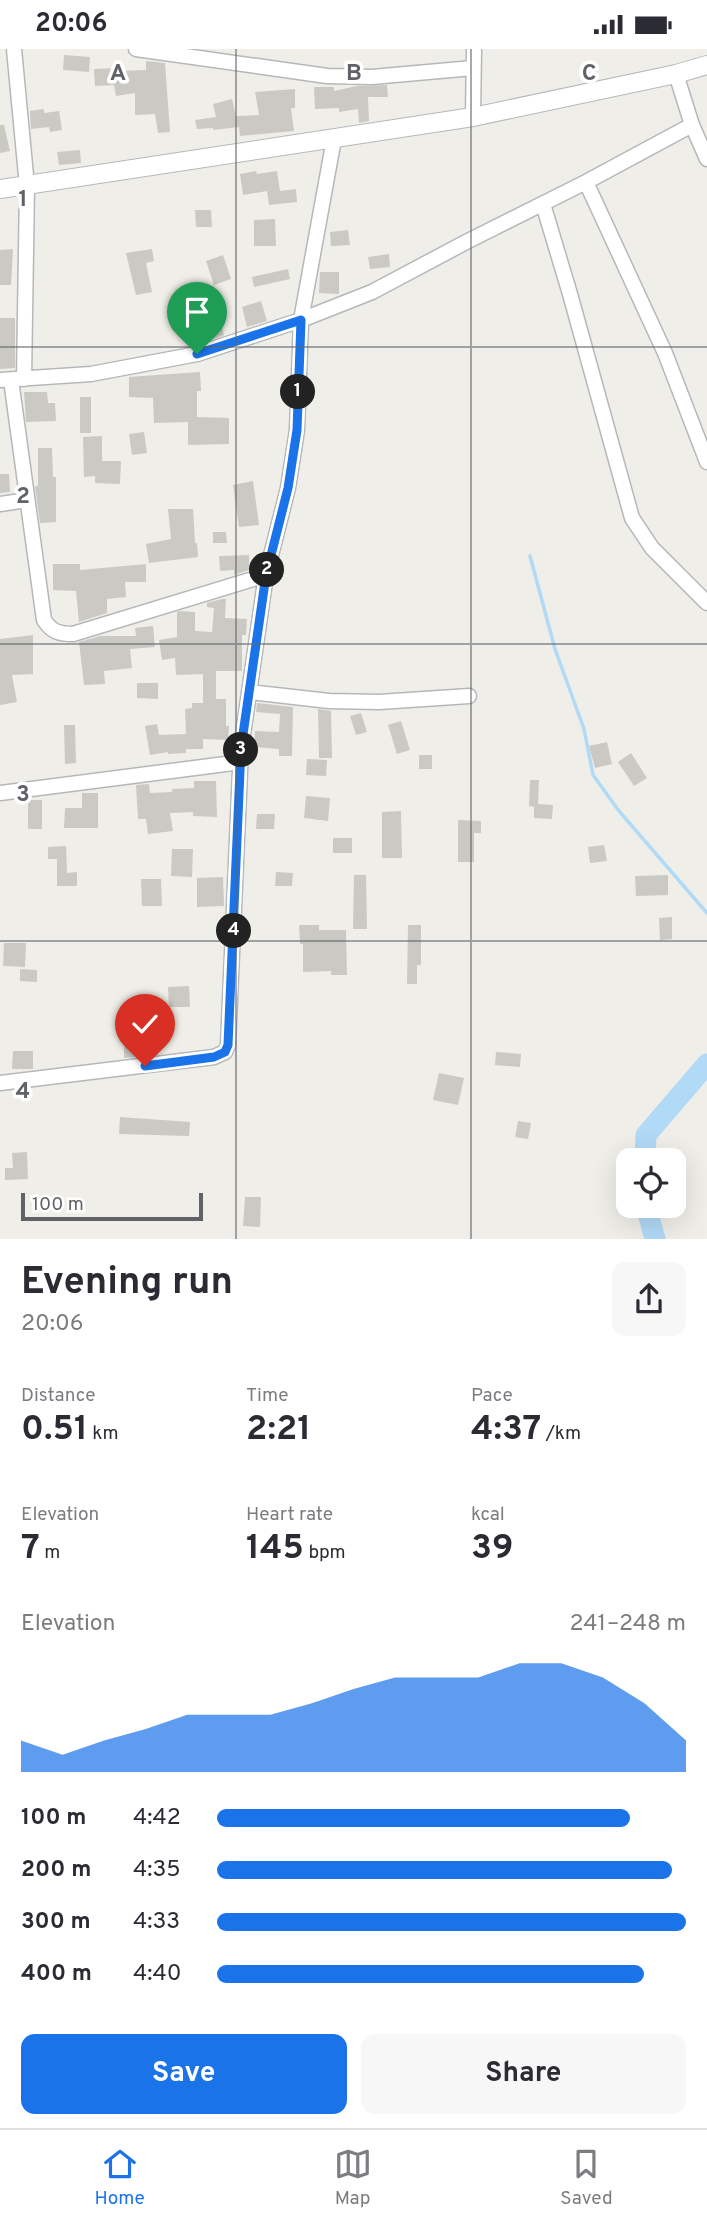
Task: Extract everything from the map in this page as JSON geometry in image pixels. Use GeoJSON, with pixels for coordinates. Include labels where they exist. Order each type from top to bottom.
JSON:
{"type":"FeatureCollection","features":[{"type":"Feature","properties":{"kind":"street"},"geometry":{"type":"LineString","coordinates":[[14,49],[27,186],[12,380],[44,620],[51,630],[60,634],[72,634],[266,575]]}},
{"type":"Feature","properties":{"kind":"street"},"geometry":{"type":"LineString","coordinates":[[136,49],[327,76],[372,77],[473,68]]}},
{"type":"Feature","properties":{"kind":"street"},"geometry":{"type":"LineString","coordinates":[[473,117],[474,49]]}},
{"type":"Feature","properties":{"kind":"street"},"geometry":{"type":"LineString","coordinates":[[0,189],[473,117],[707,65]]}},
{"type":"Feature","properties":{"kind":"street"},"geometry":{"type":"LineString","coordinates":[[676,74],[692,125],[707,159]]}},
{"type":"Feature","properties":{"kind":"street"},"geometry":{"type":"LineString","coordinates":[[12,380],[91,374],[197,354],[301,320],[372,292],[692,125]]}},
{"type":"Feature","properties":{"kind":"street"},"geometry":{"type":"LineString","coordinates":[[0,1083],[214,1057],[225,1052],[229,1035],[241,762],[249,692],[266,575],[288,488],[297,430],[301,320],[334,139]]}},
{"type":"Feature","properties":{"kind":"street"},"geometry":{"type":"LineString","coordinates":[[586,182],[665,353],[707,462]]}},
{"type":"Feature","properties":{"kind":"street"},"geometry":{"type":"LineString","coordinates":[[543,204],[632,519],[652,548],[707,603]]}},
{"type":"Feature","properties":{"kind":"street"},"geometry":{"type":"LineString","coordinates":[[0,504],[27,500]]}},
{"type":"Feature","properties":{"kind":"street"},"geometry":{"type":"LineString","coordinates":[[249,692],[329,701],[379,702],[469,696]]}},
{"type":"Feature","properties":{"kind":"street"},"geometry":{"type":"LineString","coordinates":[[0,793],[241,762]]}},
{"type":"Feature","properties":{"kind":"building"},"geometry":{"type":"Polygon","coordinates":[[[64,55],[90,57],[89,72],[63,70],[64,55]]]}},
{"type":"Feature","properties":{"kind":"building"},"geometry":{"type":"Polygon","coordinates":[[[146,61],[165,63],[170,132],[158,133],[155,114],[135,115],[135,93],[116,96],[114,85],[95,86],[94,69],[146,70],[146,61]]]}},
{"type":"Feature","properties":{"kind":"building"},"geometry":{"type":"Polygon","coordinates":[[[387,85],[388,97],[368,97],[369,121],[359,123],[358,109],[339,112],[339,108],[315,109],[314,87],[334,87],[334,91],[357,86],[387,85]]]}},
{"type":"Feature","properties":{"kind":"building"},"geometry":{"type":"Polygon","coordinates":[[[295,89],[295,108],[291,108],[294,131],[240,136],[239,127],[197,129],[195,120],[216,117],[213,104],[232,99],[236,116],[259,115],[255,92],[295,89]]]}},
{"type":"Feature","properties":{"kind":"building"},"geometry":{"type":"Polygon","coordinates":[[[44,109],[44,113],[59,111],[62,130],[50,132],[49,127],[31,129],[30,111],[44,109]]]}},
{"type":"Feature","properties":{"kind":"building"},"geometry":{"type":"Polygon","coordinates":[[[0,125],[4,125],[10,151],[0,153],[0,125]]]}},
{"type":"Feature","properties":{"kind":"building"},"geometry":{"type":"Polygon","coordinates":[[[80,150],[81,163],[59,165],[57,152],[80,150]]]}},
{"type":"Feature","properties":{"kind":"building"},"geometry":{"type":"Polygon","coordinates":[[[256,171],[257,174],[277,171],[280,191],[296,189],[297,202],[269,205],[267,191],[243,195],[240,174],[256,171]]]}},
{"type":"Feature","properties":{"kind":"building"},"geometry":{"type":"Polygon","coordinates":[[[195,210],[211,210],[212,227],[196,227],[195,210]]]}},
{"type":"Feature","properties":{"kind":"building"},"geometry":{"type":"Polygon","coordinates":[[[275,219],[276,246],[254,246],[254,220],[275,219]]]}},
{"type":"Feature","properties":{"kind":"building"},"geometry":{"type":"Polygon","coordinates":[[[348,230],[350,245],[331,246],[330,232],[348,230]]]}},
{"type":"Feature","properties":{"kind":"building"},"geometry":{"type":"Polygon","coordinates":[[[13,249],[11,285],[0,285],[0,250],[13,249]]]}},
{"type":"Feature","properties":{"kind":"building"},"geometry":{"type":"Polygon","coordinates":[[[152,249],[154,261],[146,263],[152,292],[136,295],[126,253],[152,249]]]}},
{"type":"Feature","properties":{"kind":"building"},"geometry":{"type":"Polygon","coordinates":[[[389,254],[390,267],[370,269],[368,257],[389,254]]]}},
{"type":"Feature","properties":{"kind":"building"},"geometry":{"type":"Polygon","coordinates":[[[223,255],[231,279],[214,285],[206,261],[223,255]]]}},
{"type":"Feature","properties":{"kind":"building"},"geometry":{"type":"Polygon","coordinates":[[[288,269],[290,279],[254,287],[252,277],[288,269]]]}},
{"type":"Feature","properties":{"kind":"building"},"geometry":{"type":"Polygon","coordinates":[[[320,272],[339,272],[339,294],[319,293],[320,272]]]}},
{"type":"Feature","properties":{"kind":"building"},"geometry":{"type":"Polygon","coordinates":[[[213,291],[214,315],[219,314],[224,335],[203,342],[194,308],[194,292],[213,291]]]}},
{"type":"Feature","properties":{"kind":"building"},"geometry":{"type":"Polygon","coordinates":[[[261,301],[267,321],[247,327],[242,307],[261,301]]]}},
{"type":"Feature","properties":{"kind":"building"},"geometry":{"type":"Polygon","coordinates":[[[0,318],[15,318],[15,368],[0,369],[0,318]]]}},
{"type":"Feature","properties":{"kind":"building"},"geometry":{"type":"Polygon","coordinates":[[[200,372],[201,391],[197,391],[197,417],[229,418],[229,444],[188,445],[188,422],[154,423],[153,398],[129,397],[129,377],[200,372]]]}},
{"type":"Feature","properties":{"kind":"building"},"geometry":{"type":"Polygon","coordinates":[[[24,392],[47,392],[48,403],[55,403],[56,421],[26,422],[24,392]]]}},
{"type":"Feature","properties":{"kind":"building"},"geometry":{"type":"Polygon","coordinates":[[[80,397],[91,397],[91,433],[80,433],[80,397]]]}},
{"type":"Feature","properties":{"kind":"building"},"geometry":{"type":"Polygon","coordinates":[[[144,432],[147,453],[132,455],[129,434],[144,432]]]}},
{"type":"Feature","properties":{"kind":"building"},"geometry":{"type":"Polygon","coordinates":[[[102,436],[102,461],[121,461],[120,484],[95,483],[95,476],[84,477],[83,437],[102,436]]]}},
{"type":"Feature","properties":{"kind":"building"},"geometry":{"type":"Polygon","coordinates":[[[38,448],[52,448],[53,477],[56,477],[56,522],[40,523],[35,486],[38,486],[38,448]]]}},
{"type":"Feature","properties":{"kind":"building"},"geometry":{"type":"Polygon","coordinates":[[[0,474],[9,474],[10,492],[0,493],[0,474]]]}},
{"type":"Feature","properties":{"kind":"building"},"geometry":{"type":"Polygon","coordinates":[[[253,481],[259,525],[239,527],[233,485],[253,481]]]}},
{"type":"Feature","properties":{"kind":"building"},"geometry":{"type":"Polygon","coordinates":[[[168,509],[193,509],[198,557],[149,563],[146,544],[171,539],[168,509]]]}},
{"type":"Feature","properties":{"kind":"building"},"geometry":{"type":"Polygon","coordinates":[[[213,532],[226,532],[227,543],[213,543],[213,532]]]}},
{"type":"Feature","properties":{"kind":"building"},"geometry":{"type":"Polygon","coordinates":[[[249,555],[249,570],[234,575],[234,570],[220,571],[219,556],[249,555]]]}},
{"type":"Feature","properties":{"kind":"building"},"geometry":{"type":"Polygon","coordinates":[[[53,564],[80,564],[80,570],[146,564],[146,582],[125,582],[126,597],[107,599],[107,613],[79,622],[76,591],[53,590],[53,564]]]}},
{"type":"Feature","properties":{"kind":"building"},"geometry":{"type":"Polygon","coordinates":[[[226,599],[225,618],[247,619],[246,635],[242,635],[242,671],[216,671],[216,699],[226,699],[228,740],[203,739],[203,749],[150,755],[145,726],[157,724],[159,735],[186,734],[185,709],[192,708],[192,703],[203,703],[203,674],[176,675],[175,658],[162,660],[159,640],[177,637],[177,612],[180,611],[195,612],[195,631],[212,632],[214,608],[207,607],[207,603],[226,599]]]}},
{"type":"Feature","properties":{"kind":"building"},"geometry":{"type":"Polygon","coordinates":[[[153,626],[155,647],[130,649],[132,668],[104,671],[105,684],[84,685],[79,642],[100,636],[136,636],[135,628],[153,626]]]}},
{"type":"Feature","properties":{"kind":"building"},"geometry":{"type":"Polygon","coordinates":[[[33,635],[33,674],[12,675],[17,702],[0,705],[0,639],[33,635]]]}},
{"type":"Feature","properties":{"kind":"building"},"geometry":{"type":"Polygon","coordinates":[[[137,683],[158,683],[158,699],[137,698],[137,683]]]}},
{"type":"Feature","properties":{"kind":"building"},"geometry":{"type":"Polygon","coordinates":[[[257,703],[293,707],[292,756],[279,756],[279,749],[254,747],[255,731],[279,732],[280,714],[256,712],[257,703]]]}},
{"type":"Feature","properties":{"kind":"building"},"geometry":{"type":"Polygon","coordinates":[[[318,709],[331,711],[332,758],[319,758],[318,709]]]}},
{"type":"Feature","properties":{"kind":"building"},"geometry":{"type":"Polygon","coordinates":[[[361,713],[367,732],[356,735],[350,716],[361,713]]]}},
{"type":"Feature","properties":{"kind":"building"},"geometry":{"type":"Polygon","coordinates":[[[401,721],[410,750],[397,754],[388,725],[401,721]]]}},
{"type":"Feature","properties":{"kind":"building"},"geometry":{"type":"Polygon","coordinates":[[[64,725],[75,725],[76,763],[65,764],[64,725]]]}},
{"type":"Feature","properties":{"kind":"building"},"geometry":{"type":"Polygon","coordinates":[[[607,742],[612,764],[595,768],[589,746],[607,742]]]}},
{"type":"Feature","properties":{"kind":"building"},"geometry":{"type":"Polygon","coordinates":[[[631,753],[647,778],[634,786],[618,762],[631,753]]]}},
{"type":"Feature","properties":{"kind":"building"},"geometry":{"type":"Polygon","coordinates":[[[419,755],[432,755],[432,769],[419,769],[419,755]]]}},
{"type":"Feature","properties":{"kind":"building"},"geometry":{"type":"Polygon","coordinates":[[[307,759],[327,760],[326,776],[306,775],[307,759]]]}},
{"type":"Feature","properties":{"kind":"building"},"geometry":{"type":"Polygon","coordinates":[[[530,780],[539,780],[538,804],[553,805],[552,819],[534,818],[534,807],[529,806],[530,780]]]}},
{"type":"Feature","properties":{"kind":"building"},"geometry":{"type":"Polygon","coordinates":[[[194,781],[216,781],[217,817],[193,816],[193,812],[170,813],[173,831],[148,834],[146,819],[138,819],[136,785],[149,784],[150,793],[172,792],[172,789],[194,788],[194,781]]]}},
{"type":"Feature","properties":{"kind":"building"},"geometry":{"type":"Polygon","coordinates":[[[82,793],[98,793],[98,828],[64,828],[65,808],[82,808],[82,793]]]}},
{"type":"Feature","properties":{"kind":"building"},"geometry":{"type":"Polygon","coordinates":[[[306,796],[330,798],[328,821],[304,818],[306,796]]]}},
{"type":"Feature","properties":{"kind":"building"},"geometry":{"type":"Polygon","coordinates":[[[28,800],[42,800],[42,829],[28,829],[28,800]]]}},
{"type":"Feature","properties":{"kind":"building"},"geometry":{"type":"Polygon","coordinates":[[[401,811],[402,858],[382,858],[382,812],[401,811]]]}},
{"type":"Feature","properties":{"kind":"building"},"geometry":{"type":"Polygon","coordinates":[[[257,814],[275,814],[274,829],[256,829],[257,814]]]}},
{"type":"Feature","properties":{"kind":"building"},"geometry":{"type":"Polygon","coordinates":[[[458,820],[481,821],[481,833],[474,833],[474,862],[458,862],[458,820]]]}},
{"type":"Feature","properties":{"kind":"building"},"geometry":{"type":"Polygon","coordinates":[[[333,838],[352,838],[352,853],[333,853],[333,838]]]}},
{"type":"Feature","properties":{"kind":"building"},"geometry":{"type":"Polygon","coordinates":[[[604,845],[607,861],[590,863],[588,847],[604,845]]]}},
{"type":"Feature","properties":{"kind":"building"},"geometry":{"type":"Polygon","coordinates":[[[66,846],[67,873],[77,872],[77,886],[57,886],[57,859],[48,859],[48,847],[66,846]]]}},
{"type":"Feature","properties":{"kind":"building"},"geometry":{"type":"Polygon","coordinates":[[[172,849],[193,849],[192,877],[171,876],[172,849]]]}},
{"type":"Feature","properties":{"kind":"building"},"geometry":{"type":"Polygon","coordinates":[[[276,872],[293,873],[292,886],[275,886],[276,872]]]}},
{"type":"Feature","properties":{"kind":"building"},"geometry":{"type":"Polygon","coordinates":[[[354,875],[366,875],[367,929],[353,929],[354,875]]]}},
{"type":"Feature","properties":{"kind":"building"},"geometry":{"type":"Polygon","coordinates":[[[668,875],[668,895],[636,896],[635,876],[668,875]]]}},
{"type":"Feature","properties":{"kind":"building"},"geometry":{"type":"Polygon","coordinates":[[[223,877],[224,906],[197,907],[197,878],[223,877]]]}},
{"type":"Feature","properties":{"kind":"building"},"geometry":{"type":"Polygon","coordinates":[[[141,879],[161,879],[162,906],[142,906],[141,879]]]}},
{"type":"Feature","properties":{"kind":"building"},"geometry":{"type":"Polygon","coordinates":[[[672,917],[672,939],[660,940],[659,918],[672,917]]]}},
{"type":"Feature","properties":{"kind":"building"},"geometry":{"type":"Polygon","coordinates":[[[299,925],[319,925],[319,930],[346,930],[347,975],[331,975],[331,971],[303,972],[303,944],[300,944],[299,925]]]}},
{"type":"Feature","properties":{"kind":"building"},"geometry":{"type":"Polygon","coordinates":[[[408,925],[421,925],[421,965],[417,965],[417,984],[407,984],[408,925]]]}},
{"type":"Feature","properties":{"kind":"building"},"geometry":{"type":"Polygon","coordinates":[[[4,943],[26,943],[25,967],[3,966],[4,943]]]}},
{"type":"Feature","properties":{"kind":"building"},"geometry":{"type":"Polygon","coordinates":[[[20,969],[37,970],[37,982],[20,981],[20,969]]]}},
{"type":"Feature","properties":{"kind":"building"},"geometry":{"type":"Polygon","coordinates":[[[189,986],[190,1007],[169,1007],[168,987],[189,986]]]}},
{"type":"Feature","properties":{"kind":"building"},"geometry":{"type":"Polygon","coordinates":[[[137,1043],[137,1057],[124,1058],[124,1044],[137,1043]]]}},
{"type":"Feature","properties":{"kind":"building"},"geometry":{"type":"Polygon","coordinates":[[[13,1051],[33,1051],[33,1069],[12,1069],[13,1051]]]}},
{"type":"Feature","properties":{"kind":"building"},"geometry":{"type":"Polygon","coordinates":[[[496,1052],[521,1054],[520,1067],[495,1065],[496,1052]]]}},
{"type":"Feature","properties":{"kind":"building"},"geometry":{"type":"Polygon","coordinates":[[[439,1073],[464,1078],[458,1105],[433,1100],[439,1073]]]}},
{"type":"Feature","properties":{"kind":"building"},"geometry":{"type":"Polygon","coordinates":[[[120,1117],[190,1122],[189,1136],[119,1134],[120,1117]]]}},
{"type":"Feature","properties":{"kind":"building"},"geometry":{"type":"Polygon","coordinates":[[[518,1121],[531,1123],[528,1139],[515,1137],[518,1121]]]}},
{"type":"Feature","properties":{"kind":"building"},"geometry":{"type":"Polygon","coordinates":[[[27,1152],[28,1179],[5,1180],[5,1168],[13,1168],[12,1153],[27,1152]]]}},
{"type":"Feature","properties":{"kind":"building"},"geometry":{"type":"Polygon","coordinates":[[[245,1197],[261,1197],[260,1227],[243,1226],[245,1197]]]}},
{"type":"Feature","properties":{"kind":"waterway"},"geometry":{"type":"LineString","coordinates":[[530,556],[555,649],[584,729],[593,775],[619,811],[707,913]]}},
{"type":"Feature","properties":{"kind":"waterway"},"geometry":{"type":"LineString","coordinates":[[645,1148],[646,1135],[707,1064]]}},
{"type":"Feature","properties":{"kind":"waterway"},"geometry":{"type":"LineString","coordinates":[[649,1218],[655,1239]]}},
{"type":"Feature","properties":{"kind":"route"},"geometry":{"type":"LineString","coordinates":[[145,1066],[214,1057],[225,1052],[228,1045],[241,748],[266,575],[288,488],[297,430],[301,320],[197,354]]}}]}
